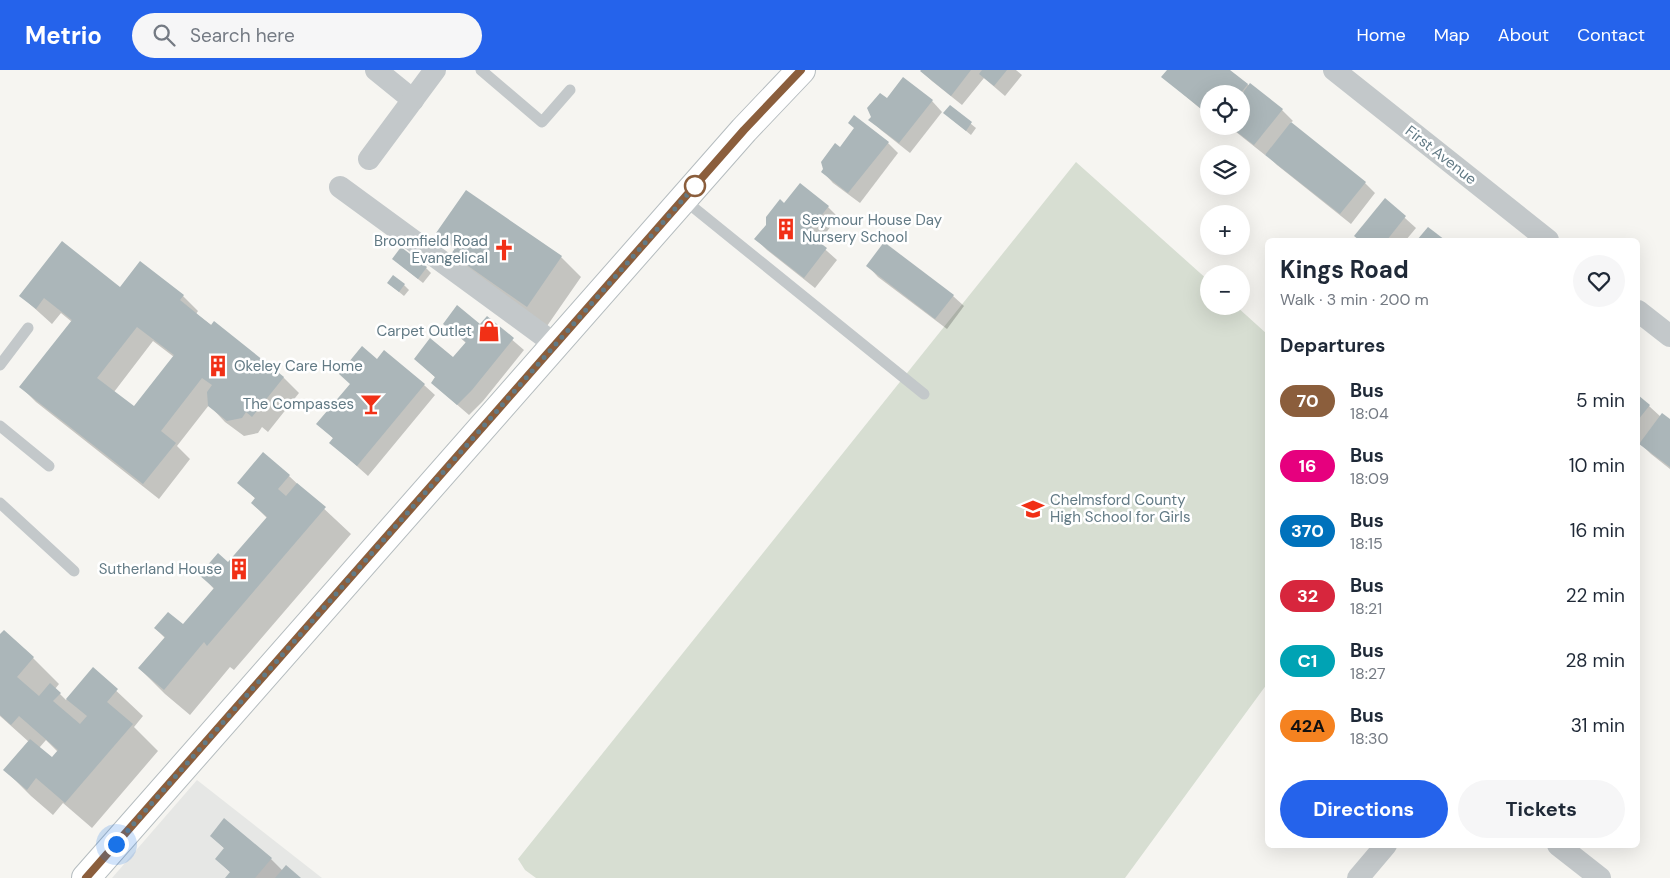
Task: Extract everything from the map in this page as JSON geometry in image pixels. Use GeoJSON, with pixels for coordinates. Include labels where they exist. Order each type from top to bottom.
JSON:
{"type":"FeatureCollection","features":[{"type":"Feature","properties":{"kind":"main road"},"geometry":{"type":"LineString","coordinates":[[86,878],[744,130],[801,70]]}},
{"type":"Feature","properties":{"kind":"street"},"geometry":{"type":"LineString","coordinates":[[376,70],[413,100]]}},
{"type":"Feature","properties":{"kind":"street"},"geometry":{"type":"LineString","coordinates":[[368,159],[435,70]]}},
{"type":"Feature","properties":{"kind":"street","name":"First Avenue"},"geometry":{"type":"LineString","coordinates":[[1334,70],[1545,238]]}},
{"type":"Feature","properties":{"kind":"street"},"geometry":{"type":"LineString","coordinates":[[340,187],[556,345]]}},
{"type":"Feature","properties":{"kind":"street"},"geometry":{"type":"LineString","coordinates":[[1640,313],[1670,336]]}},
{"type":"Feature","properties":{"kind":"street"},"geometry":{"type":"LineString","coordinates":[[1358,878],[1383,848]]}},
{"type":"Feature","properties":{"kind":"street"},"geometry":{"type":"LineString","coordinates":[[1562,848],[1600,878]]}},
{"type":"Feature","properties":{"kind":"lane"},"geometry":{"type":"LineString","coordinates":[[481,70],[542,122],[570,90]]}},
{"type":"Feature","properties":{"kind":"lane"},"geometry":{"type":"LineString","coordinates":[[683,199],[924,394]]}},
{"type":"Feature","properties":{"kind":"lane"},"geometry":{"type":"LineString","coordinates":[[0,365],[28,328]]}},
{"type":"Feature","properties":{"kind":"lane"},"geometry":{"type":"LineString","coordinates":[[0,426],[49,466]]}},
{"type":"Feature","properties":{"kind":"lane"},"geometry":{"type":"LineString","coordinates":[[0,503],[74,571]]}},
{"type":"Feature","properties":{"kind":"shaded area","name":"Chelmsford County High School for Girls"},"geometry":{"type":"Polygon","coordinates":[[[1076,162],[1200,273],[1200,315],[1246,315],[1265,332],[1265,687],[1125,878],[536,878],[525,870],[518,859],[1076,162]]]}},
{"type":"Feature","properties":{"kind":"shaded area"},"geometry":{"type":"Polygon","coordinates":[[[197,780],[322,878],[112,878],[197,780]]]}},
{"type":"Feature","properties":{"kind":"building"},"geometry":{"type":"Polygon","coordinates":[[[921,70],[971,70],[951,96],[921,70]]]}},
{"type":"Feature","properties":{"kind":"building"},"geometry":{"type":"Polygon","coordinates":[[[982,70],[1007,70],[994,86],[979,74],[982,70]]]}},
{"type":"Feature","properties":{"kind":"building"},"geometry":{"type":"Polygon","coordinates":[[[1167,70],[1230,70],[1248,84],[1200,85],[1200,108],[1161,77],[1167,70]]]}},
{"type":"Feature","properties":{"kind":"building"},"geometry":{"type":"Polygon","coordinates":[[[903,77],[933,100],[899,143],[868,120],[871,117],[867,108],[880,93],[887,98],[903,77]]]}},
{"type":"Feature","properties":{"kind":"building"},"geometry":{"type":"Polygon","coordinates":[[[1250,83],[1283,109],[1254,145],[1241,135],[1250,135],[1250,83]]]}},
{"type":"Feature","properties":{"kind":"building"},"geometry":{"type":"Polygon","coordinates":[[[950,105],[972,122],[966,131],[943,113],[950,105]]]}},
{"type":"Feature","properties":{"kind":"building"},"geometry":{"type":"Polygon","coordinates":[[[854,115],[889,142],[848,193],[821,172],[823,169],[821,162],[835,143],[840,147],[854,128],[848,123],[854,115]]]}},
{"type":"Feature","properties":{"kind":"building"},"geometry":{"type":"Polygon","coordinates":[[[1291,122],[1366,182],[1340,214],[1265,155],[1291,122]]]}},
{"type":"Feature","properties":{"kind":"building","name":"Seymour House Day Nursery School"},"geometry":{"type":"Polygon","coordinates":[[[800,183],[829,206],[807,233],[827,248],[804,278],[754,239],[766,225],[766,217],[780,199],[784,203],[800,183]]]}},
{"type":"Feature","properties":{"kind":"building","name":"Broomfield Road Evangelical"},"geometry":{"type":"Polygon","coordinates":[[[466,190],[562,256],[527,307],[451,254],[456,247],[436,233],[466,190]]]}},
{"type":"Feature","properties":{"kind":"building"},"geometry":{"type":"Polygon","coordinates":[[[1385,198],[1406,216],[1389,238],[1356,238],[1354,236],[1385,198]]]}},
{"type":"Feature","properties":{"kind":"building"},"geometry":{"type":"Polygon","coordinates":[[[1428,227],[1442,238],[1419,238],[1428,227]]]}},
{"type":"Feature","properties":{"kind":"building","name":"Okeley Care Home"},"geometry":{"type":"Polygon","coordinates":[[[62,241],[120,287],[140,261],[184,295],[180,300],[211,325],[214,321],[284,377],[252,417],[246,412],[242,418],[227,421],[208,406],[207,392],[212,385],[202,378],[161,431],[176,443],[143,484],[19,387],[72,320],[44,298],[36,309],[19,296],[62,241]],[[137,327],[97,378],[134,406],[174,355],[137,327]]]}},
{"type":"Feature","properties":{"kind":"building"},"geometry":{"type":"Polygon","coordinates":[[[884,242],[954,295],[935,319],[866,266],[884,242]]]}},
{"type":"Feature","properties":{"kind":"building"},"geometry":{"type":"Polygon","coordinates":[[[401,247],[427,267],[418,279],[392,259],[401,247]]]}},
{"type":"Feature","properties":{"kind":"building"},"geometry":{"type":"Polygon","coordinates":[[[393,275],[405,284],[399,292],[387,283],[393,275]]]}},
{"type":"Feature","properties":{"kind":"building"},"geometry":{"type":"Polygon","coordinates":[[[457,305],[480,324],[487,316],[514,338],[472,390],[457,405],[431,383],[435,377],[414,359],[430,338],[453,357],[466,342],[443,324],[457,305]]]}},
{"type":"Feature","properties":{"kind":"building","name":"The Compasses"},"geometry":{"type":"Polygon","coordinates":[[[362,346],[377,359],[384,350],[425,384],[357,466],[329,443],[333,438],[316,424],[350,384],[339,374],[362,346]]]}},
{"type":"Feature","properties":{"kind":"building"},"geometry":{"type":"Polygon","coordinates":[[[1640,397],[1650,405],[1640,418],[1640,397]]]}},
{"type":"Feature","properties":{"kind":"building"},"geometry":{"type":"Polygon","coordinates":[[[1662,413],[1670,419],[1670,467],[1640,445],[1662,413]]]}},
{"type":"Feature","properties":{"kind":"building","name":"Sutherland House"},"geometry":{"type":"Polygon","coordinates":[[[263,452],[290,475],[278,489],[286,496],[297,483],[326,507],[207,646],[204,642],[164,690],[138,668],[165,637],[154,628],[168,612],[183,624],[214,588],[199,575],[218,553],[228,562],[267,517],[251,503],[255,498],[237,483],[263,452]]]}},
{"type":"Feature","properties":{"kind":"building"},"geometry":{"type":"Polygon","coordinates":[[[4,630],[34,657],[17,677],[39,696],[50,683],[61,693],[53,701],[80,724],[87,716],[66,699],[93,667],[118,689],[107,702],[133,724],[65,803],[36,778],[27,790],[3,770],[30,739],[52,757],[58,750],[19,716],[11,725],[0,715],[0,634],[4,630]]]}},
{"type":"Feature","properties":{"kind":"building"},"geometry":{"type":"Polygon","coordinates":[[[224,818],[272,858],[255,878],[225,878],[230,872],[215,859],[224,848],[210,836],[224,818]]]}},
{"type":"Feature","properties":{"kind":"building"},"geometry":{"type":"Polygon","coordinates":[[[286,865],[301,878],[275,878],[286,865]]]}},
{"type":"Feature","properties":{"kind":"bus line","name":"70"},"geometry":{"type":"LineString","coordinates":[[86,878],[744,130],[801,70]]}},
{"type":"Feature","properties":{"kind":"place","name":"Seymour House Day Nursery School"},"geometry":{"type":"Point","coordinates":[786,229]}},
{"type":"Feature","properties":{"kind":"place","name":"Broomfield Road Evangelical"},"geometry":{"type":"Point","coordinates":[504,250]}},
{"type":"Feature","properties":{"kind":"place","name":"Carpet Outlet"},"geometry":{"type":"Point","coordinates":[489,331]}},
{"type":"Feature","properties":{"kind":"place","name":"Okeley Care Home"},"geometry":{"type":"Point","coordinates":[218,366]}},
{"type":"Feature","properties":{"kind":"place","name":"The Compasses"},"geometry":{"type":"Point","coordinates":[371,404]}},
{"type":"Feature","properties":{"kind":"place","name":"Chelmsford County High School for Girls"},"geometry":{"type":"Point","coordinates":[1033,509]}},
{"type":"Feature","properties":{"kind":"place","name":"Sutherland House"},"geometry":{"type":"Point","coordinates":[239,569]}},
{"type":"Feature","properties":{"kind":"route"},"geometry":{"type":"LineString","coordinates":[[116,844],[695,186]]}}]}
